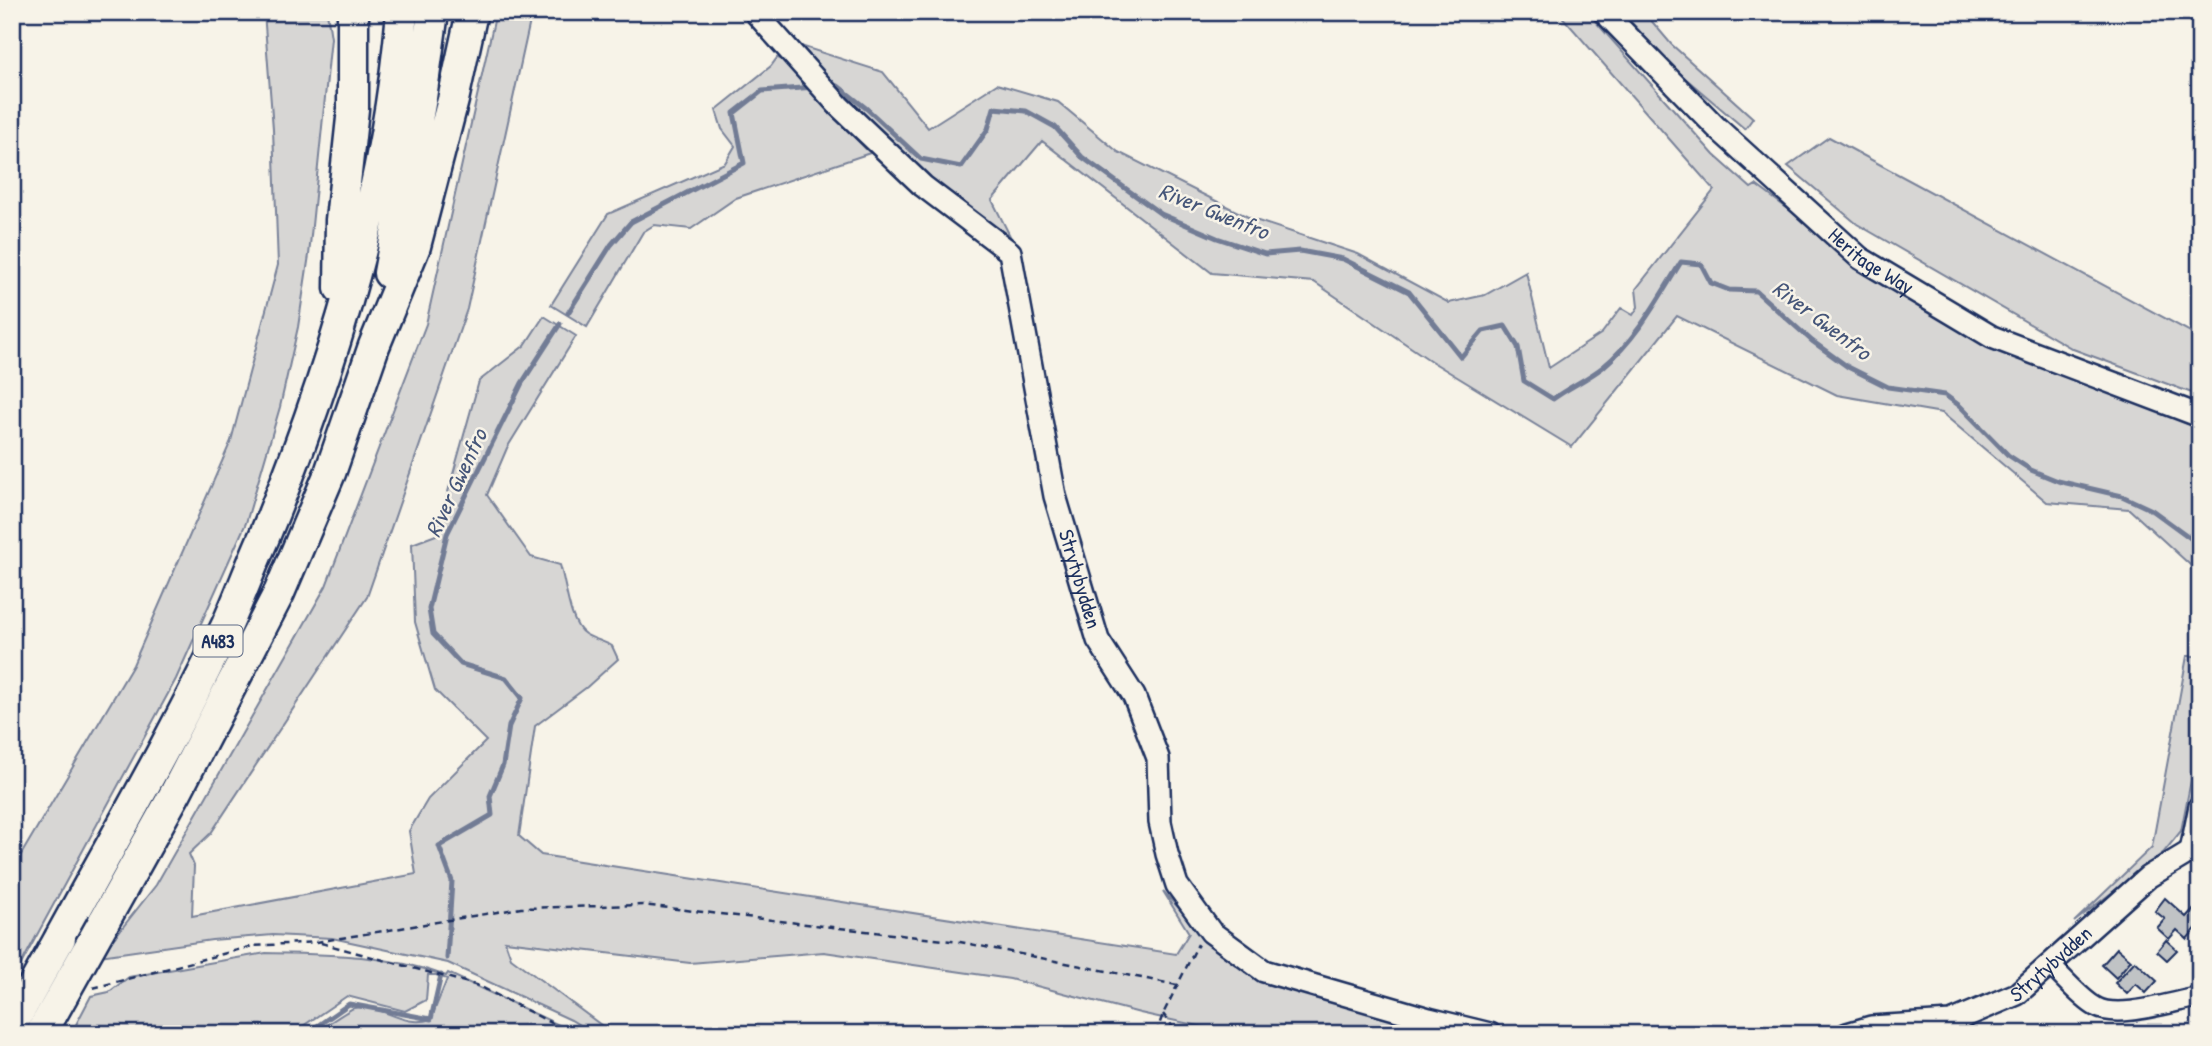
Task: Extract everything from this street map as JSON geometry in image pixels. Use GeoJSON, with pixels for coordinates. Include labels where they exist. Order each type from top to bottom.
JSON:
{"type":"FeatureCollection","features":[{"type":"Feature","properties":{"kind":"highway","name":"A483"},"geometry":{"type":"LineString","coordinates":[[339,327],[341,220],[353,109],[353,12]]}},
{"type":"Feature","properties":{"kind":"highway","name":"A483"},"geometry":{"type":"LineString","coordinates":[[12,1024],[165,745],[228,623],[310,419],[364,244],[398,66],[402,12]]}},
{"type":"Feature","properties":{"kind":"highway","name":"A483"},"geometry":{"type":"LineString","coordinates":[[42,1032],[177,792],[279,593],[330,473],[374,346],[421,98],[433,12]]}},
{"type":"Feature","properties":{"kind":"highway"},"geometry":{"type":"LineString","coordinates":[[374,346],[415,246],[453,100],[472,12]]}},
{"type":"Feature","properties":{"kind":"street","name":"Strytybydden"},"geometry":{"type":"LineString","coordinates":[[755,12],[823,88],[923,186],[1010,252],[1055,496],[1098,639],[1135,696],[1158,758],[1160,822],[1177,885],[1211,932],[1264,971],[1490,1034]]}},
{"type":"Feature","properties":{"kind":"street","name":"Heritage Way"},"geometry":{"type":"LineString","coordinates":[[1604,12],[1716,127],[1860,258],[1992,337],[2200,416]]}},
{"type":"Feature","properties":{"kind":"street"},"geometry":{"type":"LineString","coordinates":[[2195,855],[2200,806]]}},
{"type":"Feature","properties":{"kind":"street","name":"Strytybydden"},"geometry":{"type":"LineString","coordinates":[[1847,1034],[1871,1027],[1951,1028],[2017,994],[2148,877],[2195,855]]}},
{"type":"Feature","properties":{"kind":"street"},"geometry":{"type":"LineString","coordinates":[[2051,966],[2097,1008],[2121,1011],[2158,1007],[2200,997]]}},
{"type":"Feature","properties":{"kind":"path"},"geometry":{"type":"LineString","coordinates":[[93,988],[253,946],[317,942],[521,908],[643,905],[960,942],[1177,985]]}},
{"type":"Feature","properties":{"kind":"path"},"geometry":{"type":"LineString","coordinates":[[1156,1034],[1194,947],[1211,932]]}},
{"type":"Feature","properties":{"kind":"path"},"geometry":{"type":"LineString","coordinates":[[317,942],[479,986],[573,1034]]}},
{"type":"Feature","properties":{"kind":"path"},"geometry":{"type":"LineString","coordinates":[[1163,1014],[1178,1034]]}},
{"type":"Feature","properties":{"kind":"shaded area"},"geometry":{"type":"Polygon","coordinates":[[[264,12],[327,12],[331,38],[309,255],[298,327],[280,407],[246,523],[176,679],[12,981],[12,870],[133,665],[231,441],[278,265],[273,129],[264,12]]]}},
{"type":"Feature","properties":{"kind":"shaded area"},"geometry":{"type":"Polygon","coordinates":[[[496,12],[532,12],[467,309],[367,597],[211,833],[189,854],[194,866],[192,916],[416,874],[409,831],[428,799],[486,741],[435,690],[415,622],[412,544],[436,535],[479,381],[525,345],[544,316],[576,336],[507,448],[487,495],[531,557],[560,565],[575,622],[588,636],[612,646],[618,659],[587,687],[535,726],[519,836],[541,855],[1176,954],[1189,933],[1163,891],[1196,927],[1274,987],[1303,988],[1461,1034],[1235,1034],[1140,1013],[1010,979],[824,952],[690,963],[505,941],[511,958],[613,1034],[594,1034],[571,1020],[448,963],[332,938],[273,935],[212,940],[100,956],[156,885],[326,586],[426,324],[496,12]]]}},
{"type":"Feature","properties":{"kind":"shaded area"},"geometry":{"type":"Polygon","coordinates":[[[762,12],[773,12],[788,42],[883,72],[928,128],[997,84],[1058,102],[1118,152],[1252,219],[1358,254],[1449,303],[1485,295],[1526,272],[1549,368],[1602,333],[1621,308],[1633,315],[1638,307],[1636,289],[1714,190],[1558,12],[1587,12],[1714,155],[1751,188],[1756,185],[1859,262],[2001,346],[2200,429],[2200,574],[2129,509],[2047,502],[1942,413],[1837,395],[1677,316],[1572,447],[1431,361],[1314,282],[1212,273],[1042,141],[992,200],[1013,242],[1001,237],[872,133],[862,111],[840,96],[824,107],[870,153],[736,198],[691,229],[654,225],[643,232],[587,327],[551,305],[608,214],[725,163],[735,146],[722,129],[716,110],[771,66],[777,58],[789,61],[762,12]]]}},
{"type":"Feature","properties":{"kind":"shaded area"},"geometry":{"type":"Polygon","coordinates":[[[1622,12],[1644,12],[1671,44],[1753,118],[1745,129],[1671,66],[1622,12]]]}},
{"type":"Feature","properties":{"kind":"shaded area"},"geometry":{"type":"Polygon","coordinates":[[[1829,137],[2200,337],[2200,396],[2073,349],[1857,224],[1788,166],[1829,137]]]}},
{"type":"Feature","properties":{"kind":"shaded area"},"geometry":{"type":"Polygon","coordinates":[[[2187,656],[2200,656],[2200,735],[2181,831],[2164,852],[2074,922],[2152,847],[2187,656]]]}},
{"type":"Feature","properties":{"kind":"shaded area"},"geometry":{"type":"Polygon","coordinates":[[[266,953],[380,959],[446,976],[448,973],[578,1034],[317,1034],[320,1029],[354,1008],[373,1009],[411,1021],[431,1019],[447,979],[428,975],[426,1000],[405,1011],[347,996],[303,1026],[304,1034],[71,1034],[91,996],[109,992],[129,977],[266,953]]]}},
{"type":"Feature","properties":{"kind":"building"},"geometry":{"type":"Polygon","coordinates":[[[2165,898],[2186,917],[2196,906],[2200,910],[2200,924],[2187,939],[2177,930],[2169,939],[2157,928],[2165,919],[2155,911],[2165,898]]]}},
{"type":"Feature","properties":{"kind":"building"},"geometry":{"type":"Polygon","coordinates":[[[2166,940],[2177,950],[2167,960],[2157,951],[2166,940]]]}},
{"type":"Feature","properties":{"kind":"building"},"geometry":{"type":"Polygon","coordinates":[[[2117,948],[2131,960],[2116,978],[2102,965],[2117,948]]]}},
{"type":"Feature","properties":{"kind":"building"},"geometry":{"type":"Polygon","coordinates":[[[2135,961],[2157,981],[2146,993],[2136,984],[2127,994],[2115,983],[2135,961]]]}},
{"type":"Feature","properties":{"kind":"waterway","name":"River Gwenfro"},"geometry":{"type":"LineString","coordinates":[[828,86],[838,86],[921,159],[961,167],[988,129],[994,108],[1026,111],[1055,127],[1082,157],[1161,214],[1217,238],[1265,254],[1300,251],[1343,259],[1409,292],[1461,357],[1483,331],[1505,326],[1518,347],[1524,381],[1553,399],[1615,356],[1646,318],[1681,262],[1701,264],[1711,283],[1729,290],[1756,291],[1812,341],[1848,367],[1888,387],[1945,395],[1960,406],[2008,455],[2031,470],[2058,481],[2122,496],[2152,510],[2200,545]]}},
{"type":"Feature","properties":{"kind":"waterway","name":"River Gwenfro"},"geometry":{"type":"LineString","coordinates":[[568,313],[611,245],[631,222],[744,163],[734,113],[762,91],[815,87]]}},
{"type":"Feature","properties":{"kind":"waterway","name":"River Gwenfro"},"geometry":{"type":"LineString","coordinates":[[447,958],[452,881],[439,846],[492,815],[490,796],[503,765],[509,726],[522,698],[506,678],[461,664],[433,634],[429,609],[447,534],[522,383],[560,324]]}},
{"type":"Feature","properties":{"kind":"waterway","name":"River Gwenfro"},"geometry":{"type":"LineString","coordinates":[[310,1034],[310,1031],[349,1004],[431,1019],[441,975]]}}]}
